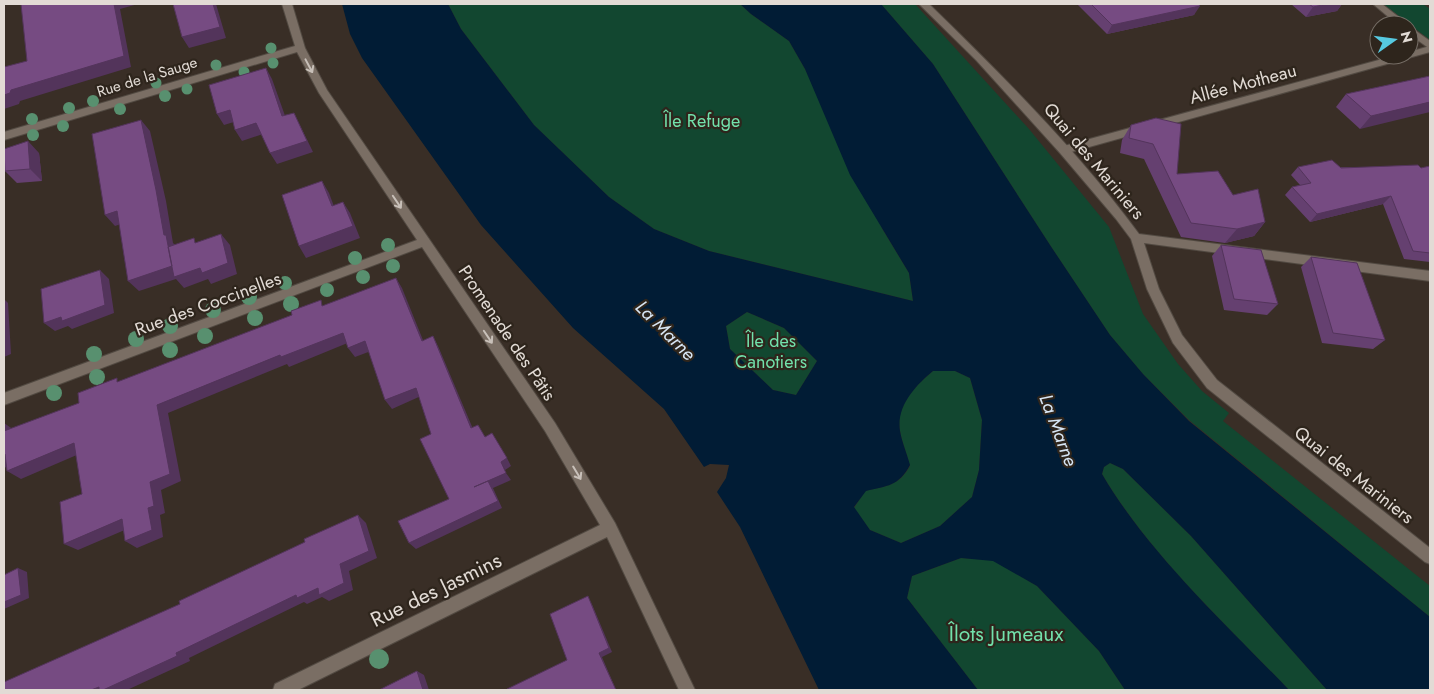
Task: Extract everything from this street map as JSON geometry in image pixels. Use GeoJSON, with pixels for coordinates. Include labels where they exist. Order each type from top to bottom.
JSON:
{"type":"FeatureCollection","features":[{"type":"Feature","properties":{"kind":"street","name":"Promenade des Pâtis"},"geometry":{"type":"LineString","coordinates":[[287,4],[300,48],[323,91],[550,426],[610,528],[687,690]]}},
{"type":"Feature","properties":{"kind":"street","name":"Quai des Mariniers"},"geometry":{"type":"LineString","coordinates":[[924,4],[979,58],[1093,182],[1136,238],[1153,289],[1173,332],[1194,364],[1212,384],[1430,557]]}},
{"type":"Feature","properties":{"kind":"street"},"geometry":{"type":"LineString","coordinates":[[1377,4],[1391,15]]}},
{"type":"Feature","properties":{"kind":"street"},"geometry":{"type":"LineString","coordinates":[[1419,38],[1430,48]]}},
{"type":"Feature","properties":{"kind":"street","name":"Rue de la Sauge"},"geometry":{"type":"LineString","coordinates":[[4,136],[300,48]]}},
{"type":"Feature","properties":{"kind":"street","name":"Allée Motheau"},"geometry":{"type":"LineString","coordinates":[[1064,150],[1430,48]]}},
{"type":"Feature","properties":{"kind":"street"},"geometry":{"type":"LineString","coordinates":[[1136,238],[1430,276]]}},
{"type":"Feature","properties":{"kind":"street","name":"Rue des Coccinelles"},"geometry":{"type":"LineString","coordinates":[[4,399],[424,242]]}},
{"type":"Feature","properties":{"kind":"street","name":"Rue des Jasmins"},"geometry":{"type":"LineString","coordinates":[[281,690],[610,528]]}},
{"type":"Feature","properties":{"kind":"green space","name":"Île Refuge"},"geometry":{"type":"Polygon","coordinates":[[[448,4],[740,4],[789,41],[805,69],[883,230],[909,273],[913,301],[709,251],[654,229],[609,197],[534,125],[461,29],[448,4]]]}},
{"type":"Feature","properties":{"kind":"green space"},"geometry":{"type":"Polygon","coordinates":[[[881,4],[915,4],[1029,129],[1109,227],[1143,314],[1178,364],[1202,391],[1229,413],[1223,421],[1430,586],[1430,617],[1189,420],[1143,374],[1110,335],[933,64],[881,4]]]}},
{"type":"Feature","properties":{"kind":"green space"},"geometry":{"type":"Polygon","coordinates":[[[1383,4],[1423,4],[1430,9],[1430,40],[1419,32],[1419,15],[1397,15],[1383,4]]]}},
{"type":"Feature","properties":{"kind":"green space","name":"Île des Canotiers"},"geometry":{"type":"Polygon","coordinates":[[[747,312],[784,328],[817,361],[796,395],[773,390],[730,349],[726,326],[747,312]]]}},
{"type":"Feature","properties":{"kind":"green space"},"geometry":{"type":"Polygon","coordinates":[[[933,371],[955,371],[970,378],[982,420],[979,470],[972,497],[940,526],[901,543],[870,530],[854,508],[865,491],[891,484],[906,473],[910,466],[900,431],[901,413],[908,397],[933,371]]]}},
{"type":"Feature","properties":{"kind":"green space"},"geometry":{"type":"Polygon","coordinates":[[[1110,463],[1123,469],[1191,536],[1327,690],[1289,690],[1189,587],[1142,532],[1121,504],[1102,474],[1104,467],[1110,463]]]}},
{"type":"Feature","properties":{"kind":"green space","name":"Îlots Jumeaux"},"geometry":{"type":"Polygon","coordinates":[[[961,558],[993,560],[1037,586],[1099,651],[1125,690],[978,690],[907,598],[912,576],[961,558]]]}},
{"type":"Feature","properties":{"kind":"water","name":"La Marne"},"geometry":{"type":"Polygon","coordinates":[[[342,4],[448,4],[461,29],[534,125],[609,197],[654,229],[709,251],[913,301],[909,273],[850,175],[805,69],[789,41],[740,4],[881,4],[933,64],[1110,335],[1143,374],[1189,421],[1430,617],[1430,690],[1327,690],[1191,536],[1123,469],[1110,463],[1104,467],[1102,474],[1142,532],[1189,587],[1289,690],[1125,690],[1099,651],[1037,586],[993,561],[961,558],[912,576],[907,598],[978,690],[819,690],[740,527],[717,492],[726,478],[729,465],[710,464],[704,467],[664,409],[573,328],[481,225],[362,58],[350,34],[342,4]],[[747,312],[726,326],[730,349],[773,390],[796,395],[817,361],[784,328],[747,312]],[[933,371],[914,390],[901,413],[900,431],[910,465],[906,472],[892,484],[866,491],[854,507],[870,530],[901,543],[940,526],[972,497],[979,470],[982,420],[970,378],[955,371],[933,371]]]}},
{"type":"Feature","properties":{"kind":"building"},"geometry":{"type":"Polygon","coordinates":[[[21,4],[114,4],[124,56],[11,90],[10,93],[4,95],[4,67],[27,61],[21,4]]]}},
{"type":"Feature","properties":{"kind":"building"},"geometry":{"type":"Polygon","coordinates":[[[173,4],[213,4],[220,27],[182,37],[173,4]]]}},
{"type":"Feature","properties":{"kind":"building"},"geometry":{"type":"Polygon","coordinates":[[[1091,4],[1198,4],[1200,6],[1112,25],[1091,4]]]}},
{"type":"Feature","properties":{"kind":"building"},"geometry":{"type":"Polygon","coordinates":[[[1309,4],[1327,4],[1313,7],[1309,4]]]}},
{"type":"Feature","properties":{"kind":"building"},"geometry":{"type":"Polygon","coordinates":[[[266,68],[282,116],[294,113],[307,141],[270,153],[256,123],[235,130],[230,110],[217,114],[209,85],[266,68]]]}},
{"type":"Feature","properties":{"kind":"building"},"geometry":{"type":"Polygon","coordinates":[[[1430,76],[1430,102],[1371,116],[1346,94],[1430,76]]]}},
{"type":"Feature","properties":{"kind":"building"},"geometry":{"type":"Polygon","coordinates":[[[1156,118],[1181,124],[1177,174],[1218,171],[1233,195],[1258,189],[1265,222],[1237,229],[1191,223],[1153,144],[1129,138],[1131,125],[1156,118]]]}},
{"type":"Feature","properties":{"kind":"building"},"geometry":{"type":"Polygon","coordinates":[[[141,120],[172,266],[128,281],[117,211],[105,215],[92,134],[141,120]]]}},
{"type":"Feature","properties":{"kind":"building"},"geometry":{"type":"Polygon","coordinates":[[[28,141],[30,169],[5,171],[4,149],[28,141]]]}},
{"type":"Feature","properties":{"kind":"building"},"geometry":{"type":"Polygon","coordinates":[[[1332,160],[1341,168],[1418,165],[1421,168],[1430,166],[1430,253],[1413,251],[1391,196],[1317,214],[1292,187],[1311,183],[1298,167],[1332,160]]]}},
{"type":"Feature","properties":{"kind":"building"},"geometry":{"type":"Polygon","coordinates":[[[322,181],[332,206],[343,202],[353,226],[299,246],[282,195],[322,181]]]}},
{"type":"Feature","properties":{"kind":"building"},"geometry":{"type":"Polygon","coordinates":[[[221,234],[228,263],[202,273],[200,268],[174,277],[168,247],[194,238],[195,243],[221,234]]]}},
{"type":"Feature","properties":{"kind":"building"},"geometry":{"type":"Polygon","coordinates":[[[1221,245],[1261,250],[1278,304],[1234,299],[1221,245]]]}},
{"type":"Feature","properties":{"kind":"building"},"geometry":{"type":"Polygon","coordinates":[[[1311,257],[1357,263],[1385,340],[1333,333],[1311,257]]]}},
{"type":"Feature","properties":{"kind":"building"},"geometry":{"type":"Polygon","coordinates":[[[100,270],[105,305],[62,321],[61,317],[44,323],[41,289],[100,270]]]}},
{"type":"Feature","properties":{"kind":"building"},"geometry":{"type":"Polygon","coordinates":[[[396,278],[422,341],[433,336],[471,428],[478,425],[485,437],[492,433],[507,458],[501,462],[506,473],[474,487],[488,481],[498,501],[409,543],[398,521],[449,499],[420,439],[431,434],[416,388],[385,400],[365,341],[348,348],[343,333],[281,357],[280,355],[157,405],[170,474],[150,482],[154,506],[148,508],[152,530],[125,541],[122,519],[64,544],[60,502],[82,494],[74,443],[7,471],[4,455],[4,431],[79,403],[78,393],[117,378],[117,382],[292,315],[291,311],[321,300],[322,306],[396,278]]]}},
{"type":"Feature","properties":{"kind":"building"},"geometry":{"type":"Polygon","coordinates":[[[358,515],[369,551],[340,564],[344,583],[319,595],[318,588],[297,598],[296,595],[176,653],[177,656],[103,690],[99,690],[99,687],[91,690],[4,690],[4,682],[180,604],[179,601],[305,542],[304,539],[358,515]]]}},
{"type":"Feature","properties":{"kind":"building"},"geometry":{"type":"Polygon","coordinates":[[[18,568],[21,595],[4,602],[4,575],[18,568]]]}},
{"type":"Feature","properties":{"kind":"building"},"geometry":{"type":"Polygon","coordinates":[[[588,596],[609,648],[599,653],[616,690],[507,690],[567,660],[550,614],[588,596]]]}},
{"type":"Feature","properties":{"kind":"building"},"geometry":{"type":"Polygon","coordinates":[[[417,671],[423,690],[379,690],[417,671]]]}}]}
